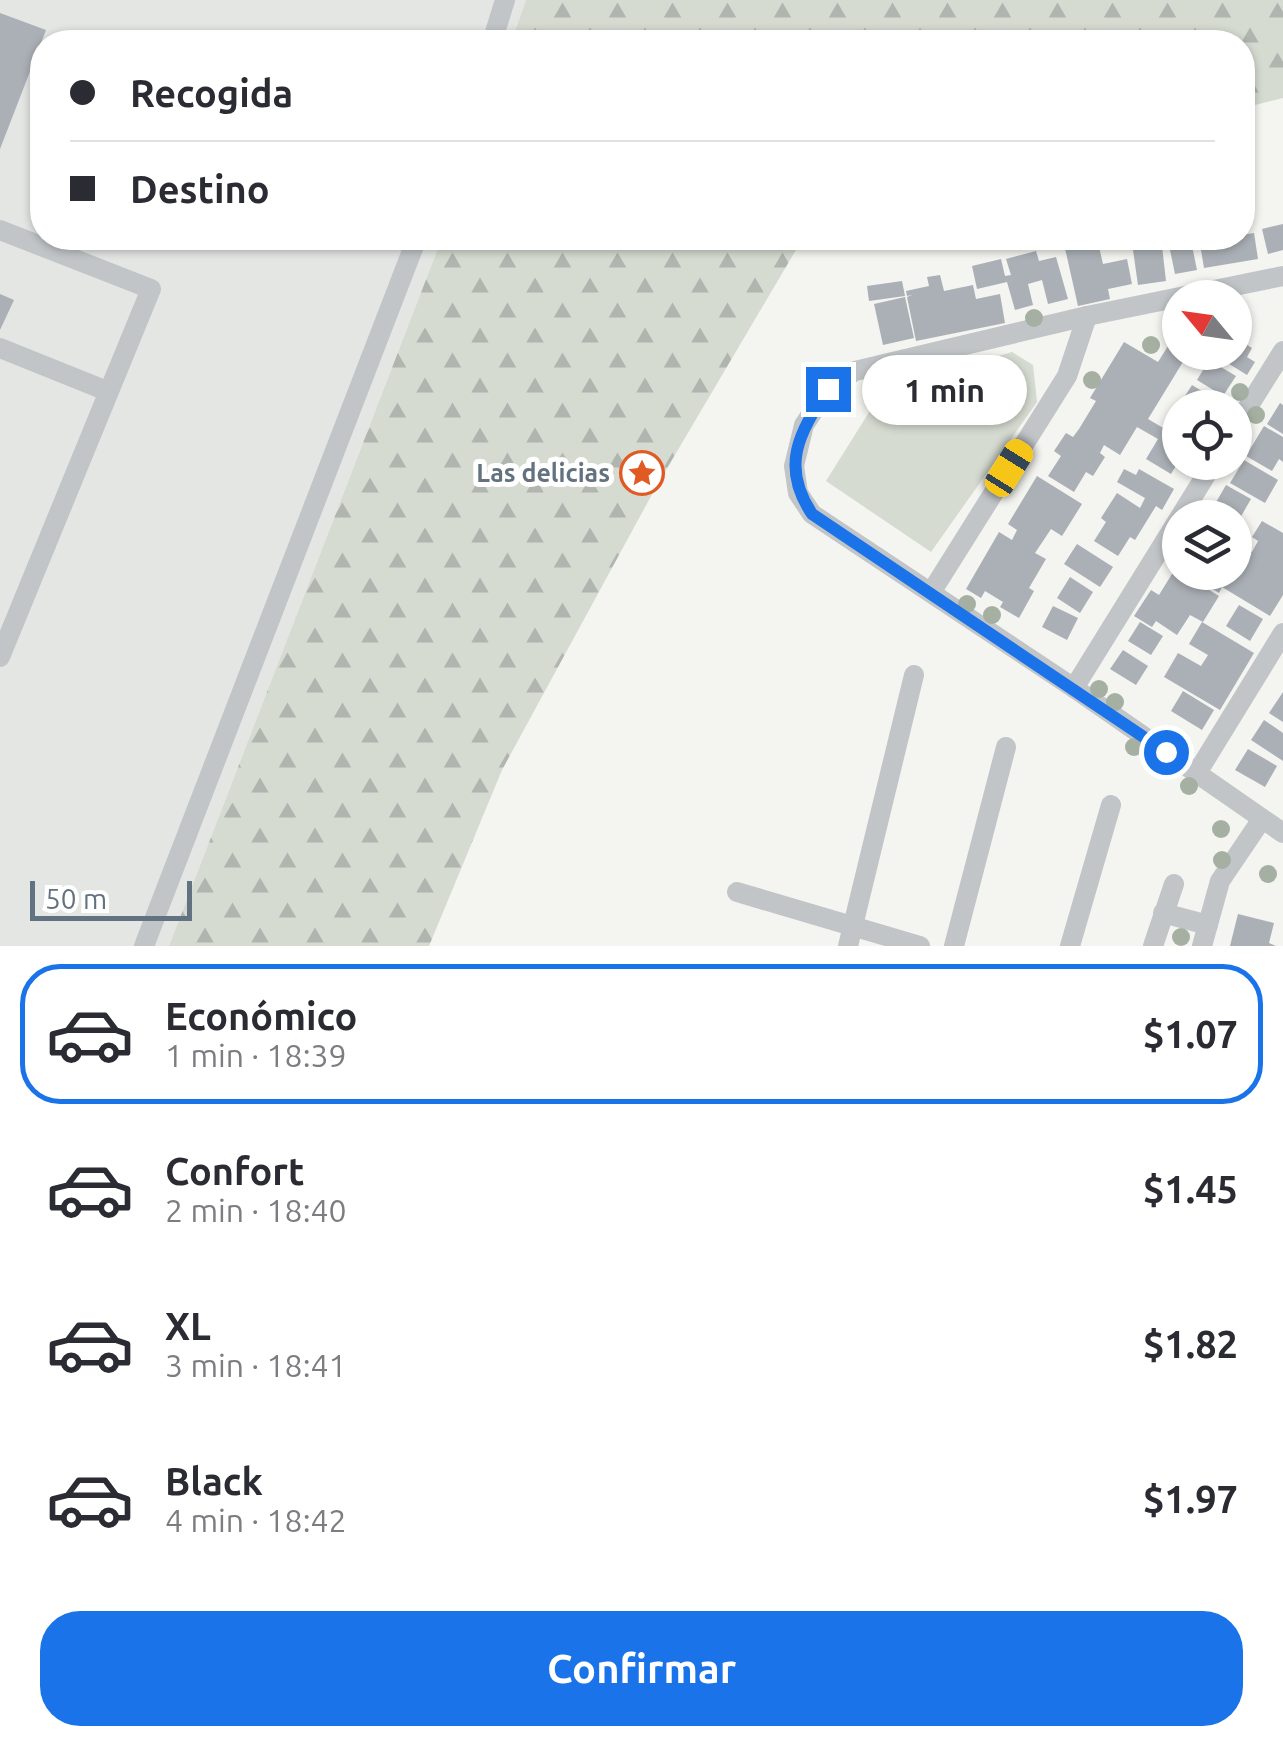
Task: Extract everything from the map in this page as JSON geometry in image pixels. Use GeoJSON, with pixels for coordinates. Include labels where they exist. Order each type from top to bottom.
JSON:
{"type":"FeatureCollection","features":[{"type":"Feature","properties":{"kind":"street"},"geometry":{"type":"LineString","coordinates":[[496,30],[505,0]]}},
{"type":"Feature","properties":{"kind":"street"},"geometry":{"type":"LineString","coordinates":[[0,230],[30,242]]}},
{"type":"Feature","properties":{"kind":"street"},"geometry":{"type":"LineString","coordinates":[[0,657],[150,289],[51,250]]}},
{"type":"Feature","properties":{"kind":"street"},"geometry":{"type":"LineString","coordinates":[[144,946],[412,250]]}},
{"type":"Feature","properties":{"kind":"street"},"geometry":{"type":"LineString","coordinates":[[1283,276],[1087,316],[855,371],[828,389],[804,425],[794,466],[798,493],[812,514],[1283,833]]}},
{"type":"Feature","properties":{"kind":"street"},"geometry":{"type":"LineString","coordinates":[[932,592],[1067,376],[1087,316]]}},
{"type":"Feature","properties":{"kind":"street"},"geometry":{"type":"LineString","coordinates":[[0,348],[107,391]]}},
{"type":"Feature","properties":{"kind":"street"},"geometry":{"type":"LineString","coordinates":[[1252,401],[1283,351]]}},
{"type":"Feature","properties":{"kind":"street"},"geometry":{"type":"LineString","coordinates":[[1074,688],[1203,480]]}},
{"type":"Feature","properties":{"kind":"street"},"geometry":{"type":"LineString","coordinates":[[1197,773],[1283,633]]}},
{"type":"Feature","properties":{"kind":"street"},"geometry":{"type":"LineString","coordinates":[[851,936],[914,675]]}},
{"type":"Feature","properties":{"kind":"street"},"geometry":{"type":"LineString","coordinates":[[954,946],[1006,747]]}},
{"type":"Feature","properties":{"kind":"street"},"geometry":{"type":"LineString","coordinates":[[1070,946],[1111,805]]}},
{"type":"Feature","properties":{"kind":"street"},"geometry":{"type":"LineString","coordinates":[[1202,946],[1220,882],[1262,818]]}},
{"type":"Feature","properties":{"kind":"street"},"geometry":{"type":"LineString","coordinates":[[1153,946],[1174,884]]}},
{"type":"Feature","properties":{"kind":"street"},"geometry":{"type":"LineString","coordinates":[[737,892],[851,936],[920,946]]}},
{"type":"Feature","properties":{"kind":"street"},"geometry":{"type":"LineString","coordinates":[[1164,913],[1208,925]]}},
{"type":"Feature","properties":{"kind":"shaded area"},"geometry":{"type":"Polygon","coordinates":[[[0,0],[526,0],[515,30],[30,30],[30,250],[437,250],[169,946],[0,946],[0,0]]]}},
{"type":"Feature","properties":{"kind":"green space"},"geometry":{"type":"Polygon","coordinates":[[[526,0],[1283,0],[1283,98],[1255,105],[1255,30],[515,30],[526,0]]]}},
{"type":"Feature","properties":{"kind":"green space"},"geometry":{"type":"Polygon","coordinates":[[[437,250],[796,250],[656,487],[502,770],[429,946],[169,946],[437,250]]]}},
{"type":"Feature","properties":{"kind":"green space"},"geometry":{"type":"Polygon","coordinates":[[[1012,352],[1033,365],[1037,402],[931,552],[826,481],[883,390],[1012,352]]]}},
{"type":"Feature","properties":{"kind":"building"},"geometry":{"type":"Polygon","coordinates":[[[0,13],[46,30],[30,30],[30,71],[0,149],[0,13]]]}},
{"type":"Feature","properties":{"kind":"building"},"geometry":{"type":"Polygon","coordinates":[[[1283,224],[1283,250],[1268,254],[1262,229],[1283,224]]]}},
{"type":"Feature","properties":{"kind":"building"},"geometry":{"type":"Polygon","coordinates":[[[1255,240],[1258,259],[1204,268],[1201,250],[1255,250],[1255,240]]]}},
{"type":"Feature","properties":{"kind":"building"},"geometry":{"type":"Polygon","coordinates":[[[1065,250],[1100,250],[1103,264],[1127,259],[1132,284],[1108,289],[1110,299],[1078,306],[1065,250]]]}},
{"type":"Feature","properties":{"kind":"building"},"geometry":{"type":"Polygon","coordinates":[[[1133,250],[1162,250],[1166,280],[1138,285],[1133,250]]]}},
{"type":"Feature","properties":{"kind":"building"},"geometry":{"type":"Polygon","coordinates":[[[1170,250],[1193,250],[1197,270],[1175,274],[1170,250]]]}},
{"type":"Feature","properties":{"kind":"building"},"geometry":{"type":"Polygon","coordinates":[[[1036,251],[1039,261],[1056,257],[1068,299],[1048,304],[1042,280],[1028,284],[1033,305],[1015,310],[1007,282],[977,289],[972,266],[1001,259],[1005,276],[1011,275],[1006,259],[1036,251]]]}},
{"type":"Feature","properties":{"kind":"building"},"geometry":{"type":"Polygon","coordinates":[[[940,275],[944,291],[973,285],[976,299],[1000,294],[1005,323],[916,341],[907,297],[912,295],[907,296],[906,291],[929,286],[927,277],[940,275]]]}},
{"type":"Feature","properties":{"kind":"building"},"geometry":{"type":"Polygon","coordinates":[[[902,281],[905,296],[869,301],[867,286],[902,281]]]}},
{"type":"Feature","properties":{"kind":"building"},"geometry":{"type":"Polygon","coordinates":[[[0,294],[14,300],[0,330],[0,294]]]}},
{"type":"Feature","properties":{"kind":"building"},"geometry":{"type":"Polygon","coordinates":[[[905,297],[914,338],[883,345],[874,304],[905,297]]]}},
{"type":"Feature","properties":{"kind":"building"},"geometry":{"type":"Polygon","coordinates":[[[1124,342],[1158,362],[1162,356],[1162,370],[1178,370],[1162,390],[1148,419],[1162,427],[1162,469],[1146,459],[1158,439],[1137,427],[1120,455],[1104,445],[1100,453],[1105,457],[1093,476],[1086,472],[1074,492],[1048,476],[1061,456],[1054,451],[1066,433],[1073,437],[1079,429],[1096,401],[1090,398],[1124,342]]]}},
{"type":"Feature","properties":{"kind":"building"},"geometry":{"type":"Polygon","coordinates":[[[1203,370],[1226,370],[1236,376],[1227,390],[1213,390],[1197,380],[1203,370]]]}},
{"type":"Feature","properties":{"kind":"building"},"geometry":{"type":"Polygon","coordinates":[[[1280,403],[1283,405],[1283,434],[1267,424],[1280,403]]]}},
{"type":"Feature","properties":{"kind":"building"},"geometry":{"type":"Polygon","coordinates":[[[1264,426],[1283,437],[1283,462],[1279,459],[1272,471],[1252,459],[1252,446],[1264,426]]]}},
{"type":"Feature","properties":{"kind":"building"},"geometry":{"type":"Polygon","coordinates":[[[1252,465],[1278,480],[1265,503],[1230,483],[1252,480],[1252,465]]]}},
{"type":"Feature","properties":{"kind":"building"},"geometry":{"type":"Polygon","coordinates":[[[1124,469],[1136,475],[1139,469],[1174,489],[1168,500],[1162,500],[1162,510],[1156,506],[1135,540],[1130,537],[1118,556],[1094,541],[1106,522],[1101,518],[1117,493],[1140,508],[1145,498],[1117,482],[1124,469]]]}},
{"type":"Feature","properties":{"kind":"building"},"geometry":{"type":"Polygon","coordinates":[[[1037,476],[1082,504],[1062,536],[1051,529],[1035,553],[1046,559],[1029,588],[1034,591],[1019,618],[1000,607],[1003,602],[985,591],[981,598],[966,589],[999,532],[1012,540],[1017,530],[1008,524],[1037,476]]]}},
{"type":"Feature","properties":{"kind":"building"},"geometry":{"type":"Polygon","coordinates":[[[1226,485],[1251,499],[1250,500],[1217,500],[1226,485]]]}},
{"type":"Feature","properties":{"kind":"building"},"geometry":{"type":"Polygon","coordinates":[[[1262,521],[1283,533],[1283,595],[1270,616],[1227,590],[1252,590],[1252,552],[1258,541],[1252,537],[1262,521]]]}},
{"type":"Feature","properties":{"kind":"building"},"geometry":{"type":"Polygon","coordinates":[[[1077,544],[1113,567],[1100,587],[1064,564],[1077,544]]]}},
{"type":"Feature","properties":{"kind":"building"},"geometry":{"type":"Polygon","coordinates":[[[1070,577],[1093,592],[1080,613],[1057,598],[1070,577]]]}},
{"type":"Feature","properties":{"kind":"building"},"geometry":{"type":"Polygon","coordinates":[[[1151,590],[1159,595],[1162,590],[1209,590],[1219,596],[1203,622],[1190,615],[1177,635],[1156,621],[1152,627],[1134,616],[1151,590]]]}},
{"type":"Feature","properties":{"kind":"building"},"geometry":{"type":"Polygon","coordinates":[[[1239,605],[1263,619],[1250,641],[1226,626],[1239,605]]]}},
{"type":"Feature","properties":{"kind":"building"},"geometry":{"type":"Polygon","coordinates":[[[1053,606],[1078,618],[1067,640],[1042,627],[1053,606]]]}},
{"type":"Feature","properties":{"kind":"building"},"geometry":{"type":"Polygon","coordinates":[[[1140,622],[1163,636],[1151,655],[1128,641],[1140,622]]]}},
{"type":"Feature","properties":{"kind":"building"},"geometry":{"type":"Polygon","coordinates":[[[1202,622],[1254,653],[1220,710],[1164,677],[1178,653],[1201,666],[1208,655],[1189,644],[1202,622]]]}},
{"type":"Feature","properties":{"kind":"building"},"geometry":{"type":"Polygon","coordinates":[[[1123,650],[1148,666],[1136,685],[1110,669],[1123,650]]]}},
{"type":"Feature","properties":{"kind":"building"},"geometry":{"type":"Polygon","coordinates":[[[1183,691],[1214,710],[1202,730],[1171,711],[1183,691]]]}},
{"type":"Feature","properties":{"kind":"building"},"geometry":{"type":"Polygon","coordinates":[[[1283,692],[1283,722],[1269,713],[1283,692]]]}},
{"type":"Feature","properties":{"kind":"building"},"geometry":{"type":"Polygon","coordinates":[[[1264,720],[1283,733],[1283,761],[1251,740],[1264,720]]]}},
{"type":"Feature","properties":{"kind":"building"},"geometry":{"type":"Polygon","coordinates":[[[1248,749],[1277,766],[1265,787],[1235,770],[1248,749]]]}},
{"type":"Feature","properties":{"kind":"building"},"geometry":{"type":"Polygon","coordinates":[[[1238,914],[1274,923],[1269,943],[1276,946],[1230,946],[1238,914]]]}},
{"type":"Feature","properties":{"kind":"place","name":"Las delicias"},"geometry":{"type":"Point","coordinates":[642,473]}},
{"type":"Feature","properties":{"kind":"route"},"geometry":{"type":"LineString","coordinates":[[828,389],[804,425],[794,466],[798,493],[812,514],[1166,752]]}}]}
